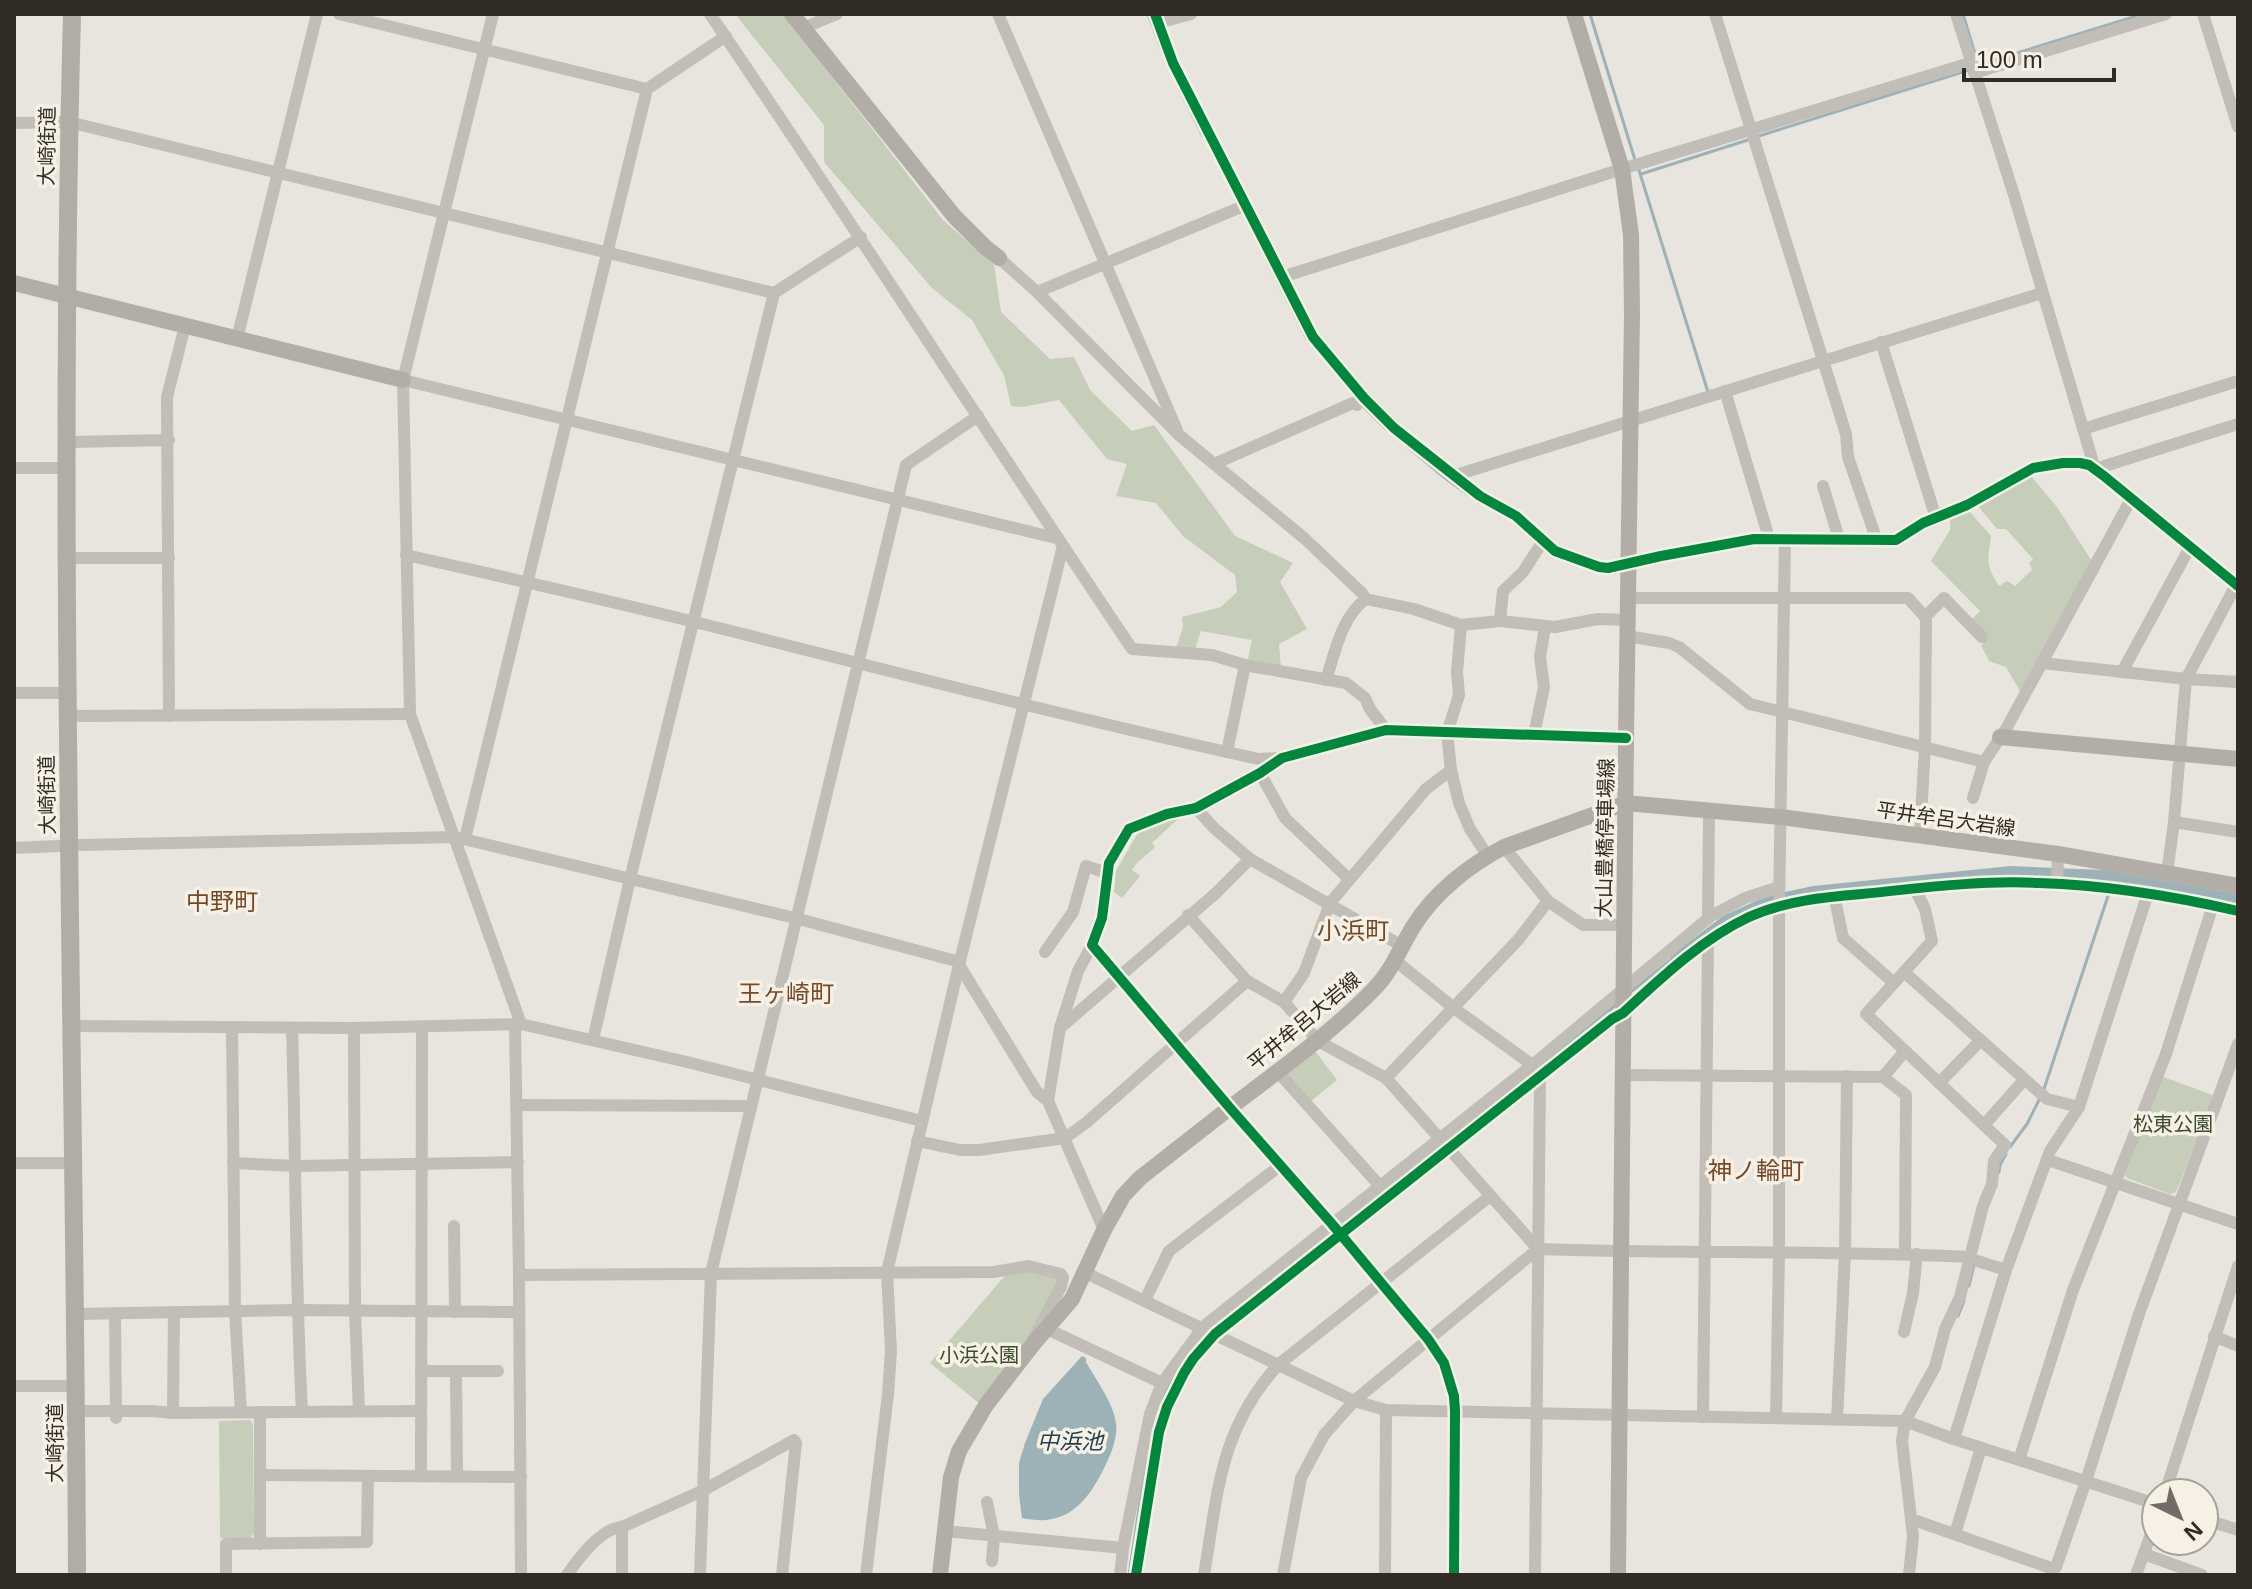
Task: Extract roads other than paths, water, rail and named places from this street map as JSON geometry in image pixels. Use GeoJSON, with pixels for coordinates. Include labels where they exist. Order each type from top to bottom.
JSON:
{"type":"FeatureCollection","features":[{"type":"Feature","properties":{"kind":"main road","name":"大崎街道"},"geometry":{"type":"LineString","coordinates":[[72,14],[68,558],[77,1575]]}},
{"type":"Feature","properties":{"kind":"main road"},"geometry":{"type":"LineString","coordinates":[[792,14],[954,216],[999,258]]}},
{"type":"Feature","properties":{"kind":"main road","name":"大山豊橋停車場線"},"geometry":{"type":"LineString","coordinates":[[1574,14],[1633,166],[1618,1575]]}},
{"type":"Feature","properties":{"kind":"main road"},"geometry":{"type":"LineString","coordinates":[[14,283],[403,380]]}},
{"type":"Feature","properties":{"kind":"main road"},"geometry":{"type":"LineString","coordinates":[[2000,737],[2238,759]]}},
{"type":"Feature","properties":{"kind":"main road","name":"平井牟呂大岩線"},"geometry":{"type":"LineString","coordinates":[[940,1575],[951,1477],[959,1451],[986,1405],[1072,1299],[1123,1196],[1140,1178],[1318,1041],[1377,987],[1425,909],[1487,855],[1626,803],[1781,817],[2238,886]]}},
{"type":"Feature","properties":{"kind":"street"},"geometry":{"type":"LineString","coordinates":[[237,339],[317,14]]}},
{"type":"Feature","properties":{"kind":"street"},"geometry":{"type":"LineString","coordinates":[[339,14],[647,89]]}},
{"type":"Feature","properties":{"kind":"street"},"geometry":{"type":"LineString","coordinates":[[493,14],[403,380],[406,555],[410,714],[460,838],[518,1024],[521,1575]]}},
{"type":"Feature","properties":{"kind":"street"},"geometry":{"type":"LineString","coordinates":[[710,14],[1132,649],[1212,655],[1245,665],[1346,683],[1365,698],[1386,730]]}},
{"type":"Feature","properties":{"kind":"street"},"geometry":{"type":"LineString","coordinates":[[803,28],[837,14]]}},
{"type":"Feature","properties":{"kind":"street"},"geometry":{"type":"LineString","coordinates":[[998,14],[1179,435]]}},
{"type":"Feature","properties":{"kind":"street"},"geometry":{"type":"LineString","coordinates":[[1191,14],[1156,19],[1173,63],[1242,206],[1313,337],[1360,401],[1480,496],[1516,516],[1555,551],[1608,568],[1754,539],[1896,540],[2033,468],[2072,463],[2095,469],[2237,586],[2186,679],[2167,873]]}},
{"type":"Feature","properties":{"kind":"street"},"geometry":{"type":"LineString","coordinates":[[1715,14],[1846,434],[1848,457],[1876,538]]}},
{"type":"Feature","properties":{"kind":"street"},"geometry":{"type":"LineString","coordinates":[[1956,14],[2014,195],[2095,469]]}},
{"type":"Feature","properties":{"kind":"street"},"geometry":{"type":"LineString","coordinates":[[1282,277],[1633,166],[1752,136],[1972,68],[2166,14]]}},
{"type":"Feature","properties":{"kind":"street"},"geometry":{"type":"LineString","coordinates":[[2203,14],[2238,127]]}},
{"type":"Feature","properties":{"kind":"street"},"geometry":{"type":"LineString","coordinates":[[460,838],[528,583],[647,89],[726,36]]}},
{"type":"Feature","properties":{"kind":"street"},"geometry":{"type":"LineString","coordinates":[[14,123],[69,122],[774,293]]}},
{"type":"Feature","properties":{"kind":"street"},"geometry":{"type":"LineString","coordinates":[[1037,292],[1242,206]]}},
{"type":"Feature","properties":{"kind":"street"},"geometry":{"type":"LineString","coordinates":[[593,1040],[774,293],[861,237]]}},
{"type":"Feature","properties":{"kind":"street"},"geometry":{"type":"LineString","coordinates":[[999,258],[1037,292],[1179,435],[1326,556],[1366,599],[1414,609],[1461,625],[1500,621],[1545,627],[1598,619],[1679,647],[1750,704],[1984,762]]}},
{"type":"Feature","properties":{"kind":"street"},"geometry":{"type":"LineString","coordinates":[[1453,476],[2042,293]]}},
{"type":"Feature","properties":{"kind":"street"},"geometry":{"type":"LineString","coordinates":[[169,716],[167,397],[185,326]]}},
{"type":"Feature","properties":{"kind":"street"},"geometry":{"type":"LineString","coordinates":[[1881,342],[1936,518]]}},
{"type":"Feature","properties":{"kind":"street"},"geometry":{"type":"LineString","coordinates":[[403,380],[898,499],[1060,542]]}},
{"type":"Feature","properties":{"kind":"street"},"geometry":{"type":"LineString","coordinates":[[2083,429],[2238,381]]}},
{"type":"Feature","properties":{"kind":"street"},"geometry":{"type":"LineString","coordinates":[[1725,391],[1769,538]]}},
{"type":"Feature","properties":{"kind":"street"},"geometry":{"type":"LineString","coordinates":[[1214,464],[1360,401]]}},
{"type":"Feature","properties":{"kind":"street"},"geometry":{"type":"LineString","coordinates":[[700,1575],[711,1273],[795,918],[906,465],[978,416]]}},
{"type":"Feature","properties":{"kind":"street"},"geometry":{"type":"LineString","coordinates":[[2095,469],[2238,424]]}},
{"type":"Feature","properties":{"kind":"street"},"geometry":{"type":"LineString","coordinates":[[68,442],[169,440]]}},
{"type":"Feature","properties":{"kind":"street"},"geometry":{"type":"LineString","coordinates":[[14,468],[68,468]]}},
{"type":"Feature","properties":{"kind":"street"},"geometry":{"type":"LineString","coordinates":[[1823,486],[1839,539]]}},
{"type":"Feature","properties":{"kind":"street"},"geometry":{"type":"LineString","coordinates":[[1973,798],[1984,762],[2131,499]]}},
{"type":"Feature","properties":{"kind":"street"},"geometry":{"type":"LineString","coordinates":[[1776,1418],[1779,887],[1785,538]]}},
{"type":"Feature","properties":{"kind":"street"},"geometry":{"type":"LineString","coordinates":[[1500,621],[1503,591],[1523,572],[1543,541]]}},
{"type":"Feature","properties":{"kind":"street"},"geometry":{"type":"LineString","coordinates":[[866,1575],[891,1351],[887,1272],[1060,542]]}},
{"type":"Feature","properties":{"kind":"street"},"geometry":{"type":"LineString","coordinates":[[2122,672],[2190,547]]}},
{"type":"Feature","properties":{"kind":"street"},"geometry":{"type":"LineString","coordinates":[[406,555],[1259,759],[1282,758],[1386,730],[1626,738]]}},
{"type":"Feature","properties":{"kind":"street"},"geometry":{"type":"LineString","coordinates":[[68,558],[169,558]]}},
{"type":"Feature","properties":{"kind":"street"},"geometry":{"type":"LineString","coordinates":[[1629,598],[1908,598],[1925,617],[1925,746],[1920,836]]}},
{"type":"Feature","properties":{"kind":"street"},"geometry":{"type":"LineString","coordinates":[[1925,617],[1944,598],[1982,637]]}},
{"type":"Feature","properties":{"kind":"street"},"geometry":{"type":"LineString","coordinates":[[1326,680],[1342,630],[1357,606],[1366,599]]}},
{"type":"Feature","properties":{"kind":"street"},"geometry":{"type":"LineString","coordinates":[[1461,625],[1457,672],[1459,695],[1447,733],[1451,770],[1464,816],[1487,855]]}},
{"type":"Feature","properties":{"kind":"street"},"geometry":{"type":"LineString","coordinates":[[1534,735],[1544,687],[1540,652],[1545,627]]}},
{"type":"Feature","properties":{"kind":"street"},"geometry":{"type":"LineString","coordinates":[[2042,663],[2238,682]]}},
{"type":"Feature","properties":{"kind":"street"},"geometry":{"type":"LineString","coordinates":[[1227,752],[1245,665]]}},
{"type":"Feature","properties":{"kind":"street"},"geometry":{"type":"LineString","coordinates":[[14,693],[69,693]]}},
{"type":"Feature","properties":{"kind":"street"},"geometry":{"type":"LineString","coordinates":[[69,716],[410,714]]}},
{"type":"Feature","properties":{"kind":"street"},"geometry":{"type":"LineString","coordinates":[[1048,1101],[1060,1028],[1078,971],[1102,918],[1109,863],[1129,829],[1167,814],[1196,808],[1282,758]]}},
{"type":"Feature","properties":{"kind":"street"},"geometry":{"type":"LineString","coordinates":[[1284,1002],[1304,973],[1330,903],[1426,789],[1451,770]]}},
{"type":"Feature","properties":{"kind":"street"},"geometry":{"type":"LineString","coordinates":[[1260,773],[1285,818],[1349,879]]}},
{"type":"Feature","properties":{"kind":"street"},"geometry":{"type":"LineString","coordinates":[[1196,808],[1250,859],[1330,903],[1399,953],[1455,1009],[1531,1064],[1540,1077],[1535,1575]]}},
{"type":"Feature","properties":{"kind":"street"},"geometry":{"type":"LineString","coordinates":[[1708,919],[1709,811]]}},
{"type":"Feature","properties":{"kind":"street"},"geometry":{"type":"LineString","coordinates":[[2174,822],[2238,832]]}},
{"type":"Feature","properties":{"kind":"street"},"geometry":{"type":"LineString","coordinates":[[14,848],[460,838],[795,918],[960,964],[1037,1092],[1048,1101],[1104,1230]]}},
{"type":"Feature","properties":{"kind":"street"},"geometry":{"type":"LineString","coordinates":[[1504,847],[1548,901],[1583,925],[1624,925]]}},
{"type":"Feature","properties":{"kind":"street"},"geometry":{"type":"LineString","coordinates":[[1060,1028],[1216,893],[1250,859]]}},
{"type":"Feature","properties":{"kind":"street"},"geometry":{"type":"LineString","coordinates":[[2057,884],[2058,859]]}},
{"type":"Feature","properties":{"kind":"street"},"geometry":{"type":"LineString","coordinates":[[1045,952],[1073,912],[1086,866],[1107,873]]}},
{"type":"Feature","properties":{"kind":"street"},"geometry":{"type":"LineString","coordinates":[[1120,1575],[1146,1428],[1162,1383],[1203,1327],[1531,1064],[1708,941],[1750,917],[1779,907],[1834,895],[1914,887],[2057,884],[2148,893],[2238,911]]}},
{"type":"Feature","properties":{"kind":"street"},"geometry":{"type":"LineString","coordinates":[[1136,1575],[1159,1432],[1184,1373],[1215,1334],[1612,1019],[1624,999],[1708,919],[1745,898],[1779,887]]}},
{"type":"Feature","properties":{"kind":"street"},"geometry":{"type":"LineString","coordinates":[[1909,1575],[1913,1536],[1902,1441],[1905,1421],[1935,1367],[1945,1329],[1960,1297],[1983,1206],[1992,1184],[1994,1161],[2005,1145],[1866,1014],[1932,941],[1925,909],[1914,887]]}},
{"type":"Feature","properties":{"kind":"street"},"geometry":{"type":"LineString","coordinates":[[1954,1439],[2006,1270],[2050,1151],[2079,1107],[2148,893]]}},
{"type":"Feature","properties":{"kind":"street"},"geometry":{"type":"LineString","coordinates":[[1834,895],[1843,938],[1894,983]]}},
{"type":"Feature","properties":{"kind":"street"},"geometry":{"type":"LineString","coordinates":[[1386,1078],[1455,1009],[1518,940],[1548,901]]}},
{"type":"Feature","properties":{"kind":"street"},"geometry":{"type":"LineString","coordinates":[[2019,1460],[2073,1290],[2166,1054],[2213,905]]}},
{"type":"Feature","properties":{"kind":"street"},"geometry":{"type":"LineString","coordinates":[[1188,915],[1247,981],[1284,1002],[1318,1041],[1386,1078],[1538,1249]]}},
{"type":"Feature","properties":{"kind":"street"},"geometry":{"type":"LineString","coordinates":[[1703,1417],[1708,941]]}},
{"type":"Feature","properties":{"kind":"street"},"geometry":{"type":"LineString","coordinates":[[1092,945],[1332,1224],[1428,1339],[1444,1363],[1455,1411],[1454,1575]]}},
{"type":"Feature","properties":{"kind":"street"},"geometry":{"type":"LineString","coordinates":[[1904,972],[2047,1099],[2079,1107]]}},
{"type":"Feature","properties":{"kind":"street"},"geometry":{"type":"LineString","coordinates":[[917,1141],[960,1150],[979,1150],[1065,1138],[1247,981]]}},
{"type":"Feature","properties":{"kind":"street"},"geometry":{"type":"LineString","coordinates":[[71,1026],[354,1028],[518,1024],[922,1121]]}},
{"type":"Feature","properties":{"kind":"street"},"geometry":{"type":"LineString","coordinates":[[232,1027],[235,1311],[241,1412]]}},
{"type":"Feature","properties":{"kind":"street"},"geometry":{"type":"LineString","coordinates":[[421,1476],[422,1027]]}},
{"type":"Feature","properties":{"kind":"street"},"geometry":{"type":"LineString","coordinates":[[292,1028],[296,1310],[302,1411]]}},
{"type":"Feature","properties":{"kind":"street"},"geometry":{"type":"LineString","coordinates":[[354,1028],[355,1311],[359,1411]]}},
{"type":"Feature","properties":{"kind":"street"},"geometry":{"type":"LineString","coordinates":[[1939,1083],[1980,1041]]}},
{"type":"Feature","properties":{"kind":"street"},"geometry":{"type":"LineString","coordinates":[[1911,1519],[2051,1568],[2056,1567],[2139,1314],[2238,1044]]}},
{"type":"Feature","properties":{"kind":"street"},"geometry":{"type":"LineString","coordinates":[[1883,1077],[1905,1051]]}},
{"type":"Feature","properties":{"kind":"street"},"geometry":{"type":"LineString","coordinates":[[1278,1072],[1379,1185]]}},
{"type":"Feature","properties":{"kind":"street"},"geometry":{"type":"LineString","coordinates":[[1623,1075],[1883,1077],[1906,1095],[1913,1293],[1904,1332]]}},
{"type":"Feature","properties":{"kind":"street"},"geometry":{"type":"LineString","coordinates":[[1837,1419],[1845,1253],[1847,1076]]}},
{"type":"Feature","properties":{"kind":"street"},"geometry":{"type":"LineString","coordinates":[[1984,1125],[2024,1080]]}},
{"type":"Feature","properties":{"kind":"street"},"geometry":{"type":"LineString","coordinates":[[517,1105],[751,1106]]}},
{"type":"Feature","properties":{"kind":"street"},"geometry":{"type":"LineString","coordinates":[[2048,1160],[2238,1224]]}},
{"type":"Feature","properties":{"kind":"street"},"geometry":{"type":"LineString","coordinates":[[233,1163],[296,1166],[518,1162]]}},
{"type":"Feature","properties":{"kind":"street"},"geometry":{"type":"LineString","coordinates":[[14,1163],[75,1163]]}},
{"type":"Feature","properties":{"kind":"street"},"geometry":{"type":"LineString","coordinates":[[1145,1300],[1169,1251],[1281,1165]]}},
{"type":"Feature","properties":{"kind":"street"},"geometry":{"type":"LineString","coordinates":[[1204,1575],[1226,1455],[1243,1412],[1258,1389],[1278,1365],[1490,1196]]}},
{"type":"Feature","properties":{"kind":"street"},"geometry":{"type":"LineString","coordinates":[[454,1226],[455,1312]]}},
{"type":"Feature","properties":{"kind":"street"},"geometry":{"type":"LineString","coordinates":[[1283,1575],[1301,1478],[1324,1435],[1354,1401],[1538,1249],[1911,1254],[1971,1258],[2006,1270]]}},
{"type":"Feature","properties":{"kind":"street"},"geometry":{"type":"LineString","coordinates":[[519,1275],[994,1272],[1028,1266],[1063,1277],[1061,1287],[1035,1331],[1034,1343]]}},
{"type":"Feature","properties":{"kind":"street"},"geometry":{"type":"LineString","coordinates":[[2170,1477],[2238,1266]]}},
{"type":"Feature","properties":{"kind":"street"},"geometry":{"type":"LineString","coordinates":[[1086,1273],[1354,1401],[1386,1410],[1905,1421],[2140,1499]]}},
{"type":"Feature","properties":{"kind":"street"},"geometry":{"type":"LineString","coordinates":[[74,1314],[296,1310],[519,1312]]}},
{"type":"Feature","properties":{"kind":"street"},"geometry":{"type":"LineString","coordinates":[[173,1413],[174,1312]]}},
{"type":"Feature","properties":{"kind":"street"},"geometry":{"type":"LineString","coordinates":[[115,1313],[116,1415]]}},
{"type":"Feature","properties":{"kind":"street"},"geometry":{"type":"LineString","coordinates":[[1047,1329],[1162,1383]]}},
{"type":"Feature","properties":{"kind":"street"},"geometry":{"type":"LineString","coordinates":[[2214,1336],[2238,1346]]}},
{"type":"Feature","properties":{"kind":"street"},"geometry":{"type":"LineString","coordinates":[[421,1371],[498,1371]]}},
{"type":"Feature","properties":{"kind":"street"},"geometry":{"type":"LineString","coordinates":[[456,1371],[457,1476]]}},
{"type":"Feature","properties":{"kind":"street"},"geometry":{"type":"LineString","coordinates":[[14,1386],[77,1386]]}},
{"type":"Feature","properties":{"kind":"street"},"geometry":{"type":"LineString","coordinates":[[1385,1575],[1386,1410]]}},
{"type":"Feature","properties":{"kind":"street"},"geometry":{"type":"LineString","coordinates":[[77,1415],[151,1419],[173,1413],[421,1411]]}},
{"type":"Feature","properties":{"kind":"street"},"geometry":{"type":"LineString","coordinates":[[260,1412],[260,1544]]}},
{"type":"Feature","properties":{"kind":"street"},"geometry":{"type":"LineString","coordinates":[[567,1575],[583,1552],[615,1527],[622,1527],[702,1491],[794,1440],[782,1575]]}},
{"type":"Feature","properties":{"kind":"street"},"geometry":{"type":"LineString","coordinates":[[1955,1534],[1981,1448]]}},
{"type":"Feature","properties":{"kind":"street"},"geometry":{"type":"LineString","coordinates":[[260,1475],[521,1477]]}},
{"type":"Feature","properties":{"kind":"street"},"geometry":{"type":"LineString","coordinates":[[226,1575],[226,1544],[367,1542],[368,1476]]}},
{"type":"Feature","properties":{"kind":"street"},"geometry":{"type":"LineString","coordinates":[[987,1502],[994,1536],[992,1561]]}},
{"type":"Feature","properties":{"kind":"street"},"geometry":{"type":"LineString","coordinates":[[622,1527],[622,1575]]}},
{"type":"Feature","properties":{"kind":"street"},"geometry":{"type":"LineString","coordinates":[[945,1531],[1123,1548]]}},
{"type":"Feature","properties":{"kind":"street"},"geometry":{"type":"LineString","coordinates":[[2152,1557],[2202,1575]]}},
{"type":"Feature","properties":{"kind":"water"},"geometry":{"type":"Polygon","coordinates":[[[2011,866],[2103,870],[2238,894],[2238,907],[1994,879],[1840,890],[1777,903],[1675,963],[1669,957],[1723,916],[1776,894],[1813,886],[2011,866]]]}},
{"type":"Feature","properties":{"kind":"water","name":"中浜池"},"geometry":{"type":"Polygon","coordinates":[[[1082,1356],[1086,1358],[1114,1415],[1116,1433],[1112,1449],[1092,1490],[1074,1509],[1052,1519],[1022,1518],[1019,1463],[1025,1443],[1043,1399],[1082,1356]]]}},
{"type":"Feature","properties":{"kind":"waterway"},"geometry":{"type":"LineString","coordinates":[[1148,14],[1163,53]]}},
{"type":"Feature","properties":{"kind":"waterway"},"geometry":{"type":"LineString","coordinates":[[1590,14],[1635,160]]}},
{"type":"Feature","properties":{"kind":"waterway"},"geometry":{"type":"LineString","coordinates":[[1963,14],[1976,57]]}},
{"type":"Feature","properties":{"kind":"waterway"},"geometry":{"type":"LineString","coordinates":[[1975,66],[2143,14]]}},
{"type":"Feature","properties":{"kind":"waterway"},"geometry":{"type":"LineString","coordinates":[[1759,136],[1969,70]]}},
{"type":"Feature","properties":{"kind":"waterway"},"geometry":{"type":"LineString","coordinates":[[1178,86],[1203,136]]}},
{"type":"Feature","properties":{"kind":"waterway"},"geometry":{"type":"LineString","coordinates":[[1641,174],[1751,139]]}},
{"type":"Feature","properties":{"kind":"waterway"},"geometry":{"type":"LineString","coordinates":[[1638,167],[1708,392]]}},
{"type":"Feature","properties":{"kind":"waterway"},"geometry":{"type":"LineString","coordinates":[[1267,260],[1307,339]]}},
{"type":"Feature","properties":{"kind":"waterway"},"geometry":{"type":"LineString","coordinates":[[1363,406],[1386,429]]}},
{"type":"Feature","properties":{"kind":"waterway"},"geometry":{"type":"LineString","coordinates":[[1395,436],[1480,503]]}},
{"type":"Feature","properties":{"kind":"waterway"},"geometry":{"type":"LineString","coordinates":[[2044,1089],[2108,896]]}},
{"type":"Feature","properties":{"kind":"waterway"},"geometry":{"type":"LineString","coordinates":[[1628,994],[1672,959]]}},
{"type":"Feature","properties":{"kind":"waterway"},"geometry":{"type":"LineString","coordinates":[[1539,1068],[1616,1005]]}},
{"type":"Feature","properties":{"kind":"waterway"},"geometry":{"type":"LineString","coordinates":[[1448,1140],[1533,1073]]}},
{"type":"Feature","properties":{"kind":"waterway"},"geometry":{"type":"LineString","coordinates":[[2010,1147],[2039,1100]]}},
{"type":"Feature","properties":{"kind":"waterway"},"geometry":{"type":"LineString","coordinates":[[1339,1228],[1442,1145]]}},
{"type":"Feature","properties":{"kind":"waterway"},"geometry":{"type":"LineString","coordinates":[[1999,1172],[2006,1154]]}},
{"type":"Feature","properties":{"kind":"waterway"},"geometry":{"type":"LineString","coordinates":[[1969,1286],[1974,1265]]}},
{"type":"Feature","properties":{"kind":"waterway"},"geometry":{"type":"LineString","coordinates":[[1958,1316],[1964,1301]]}},
{"type":"Feature","properties":{"kind":"waterway"},"geometry":{"type":"LineString","coordinates":[[1162,1399],[1176,1374]]}},
{"type":"Feature","properties":{"kind":"waterway"},"geometry":{"type":"LineString","coordinates":[[1129,1575],[1147,1456]]}},
{"type":"Feature","properties":{"kind":"district","name":"中野町"},"geometry":{"type":"Point","coordinates":[222,901]}},
{"type":"Feature","properties":{"kind":"district","name":"小浜町"},"geometry":{"type":"Point","coordinates":[1353,930]}},
{"type":"Feature","properties":{"kind":"district","name":"王ヶ崎町"},"geometry":{"type":"Point","coordinates":[786,993]}},
{"type":"Feature","properties":{"kind":"district","name":"神ノ輪町"},"geometry":{"type":"Point","coordinates":[1756,1170]}},
{"type":"Feature","properties":{"kind":"park label","name":"松東公園"},"geometry":{"type":"Point","coordinates":[2173,1124]}},
{"type":"Feature","properties":{"kind":"park label","name":"小浜公園"},"geometry":{"type":"Point","coordinates":[979,1355]}}]}
